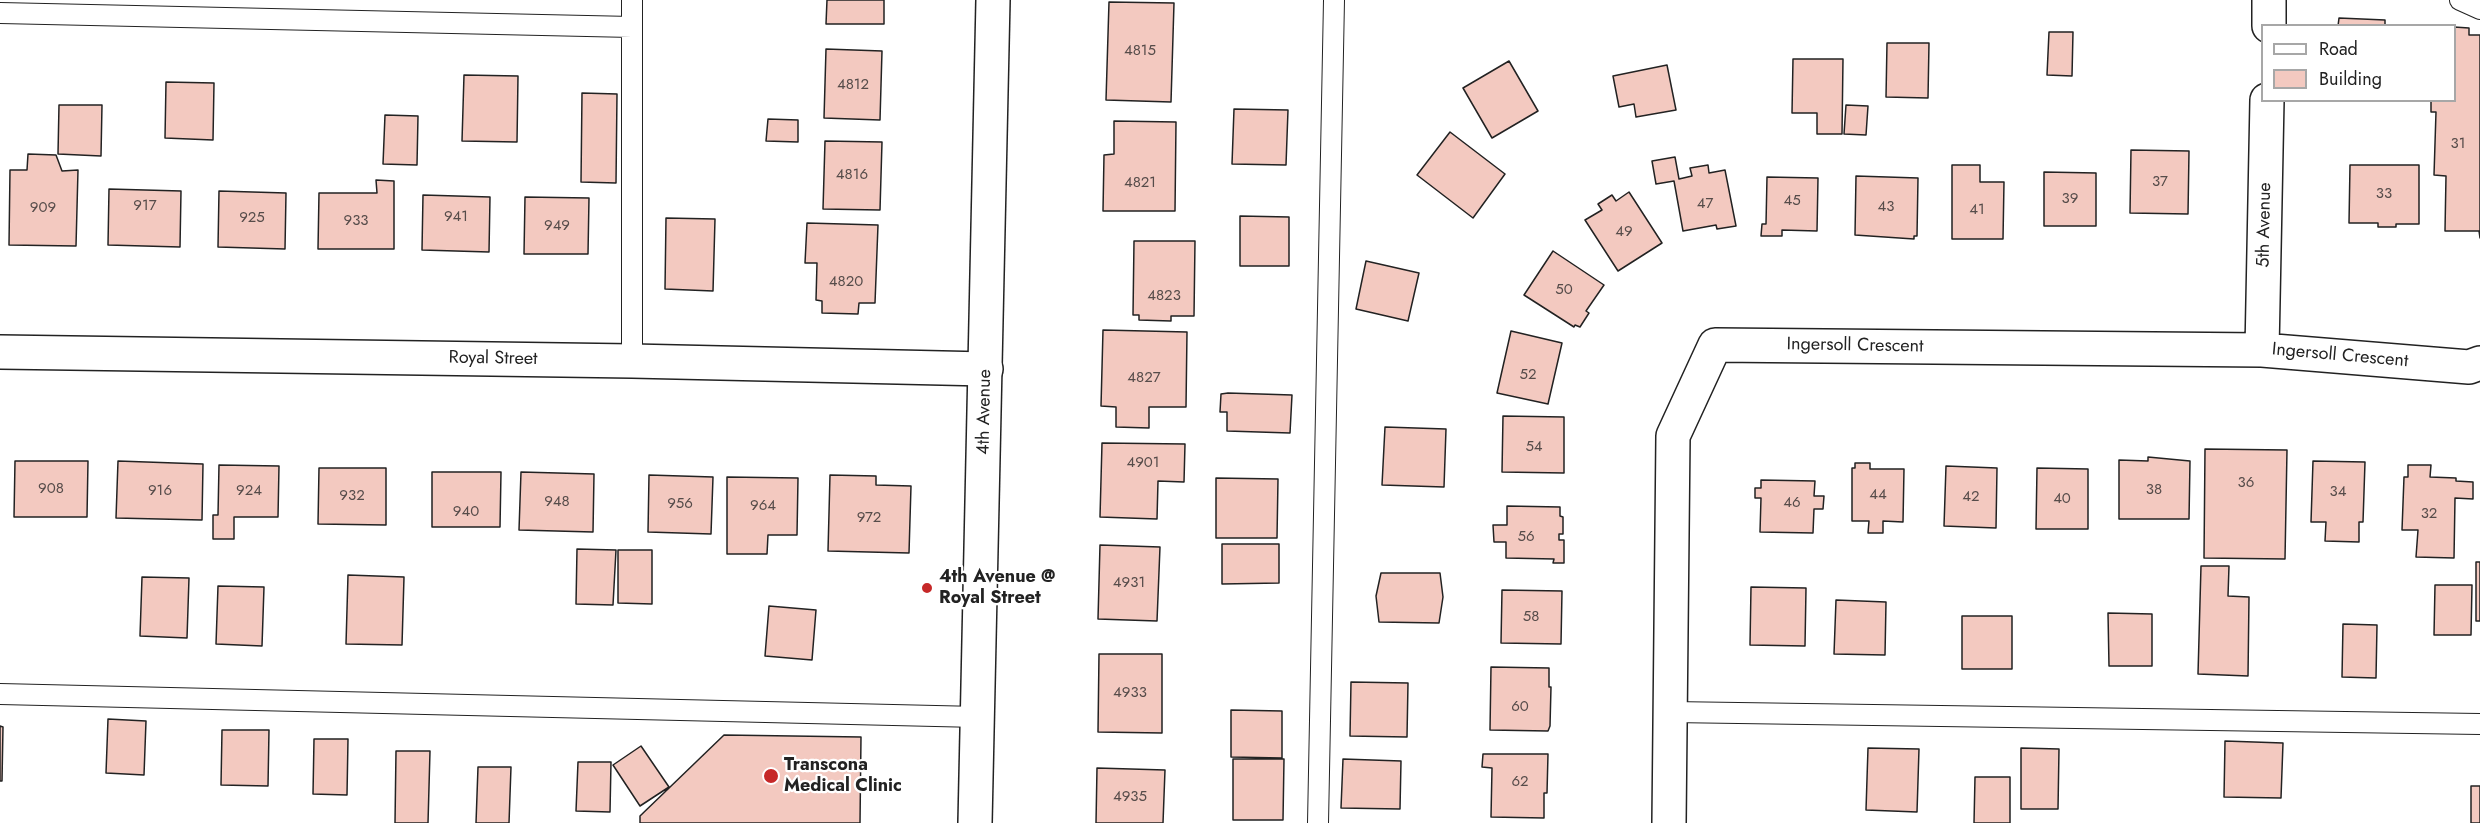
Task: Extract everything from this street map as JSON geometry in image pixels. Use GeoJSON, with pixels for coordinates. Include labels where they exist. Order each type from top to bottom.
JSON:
{"type":"FeatureCollection","features":[{"type":"Feature","properties":{"kind":"street","name":"4th Avenue"},"geometry":{"type":"LineString","coordinates":[[975,823],[993,0]]}},
{"type":"Feature","properties":{"kind":"street"},"geometry":{"type":"LineString","coordinates":[[2269,0],[2269,24]]}},
{"type":"Feature","properties":{"kind":"street","name":"5th Avenue"},"geometry":{"type":"LineString","coordinates":[[2262,350],[2267,102]]}},
{"type":"Feature","properties":{"kind":"street","name":"Ingersoll Crescent"},"geometry":{"type":"LineString","coordinates":[[1669,823],[1673,436],[1715,345],[2262,350],[2469,367],[2480,363]]}},
{"type":"Feature","properties":{"kind":"street","name":"Royal Street"},"geometry":{"type":"LineString","coordinates":[[0,352],[632,361],[986,369]]}},
{"type":"Feature","properties":{"kind":"lane"},"geometry":{"type":"LineString","coordinates":[[632,0],[632,361]]}},
{"type":"Feature","properties":{"kind":"lane"},"geometry":{"type":"LineString","coordinates":[[1318,823],[1334,0]]}},
{"type":"Feature","properties":{"kind":"lane"},"geometry":{"type":"LineString","coordinates":[[2460,0],[2480,9]]}},
{"type":"Feature","properties":{"kind":"lane"},"geometry":{"type":"LineString","coordinates":[[0,13],[632,27]]}},
{"type":"Feature","properties":{"kind":"lane"},"geometry":{"type":"LineString","coordinates":[[0,694],[978,717]]}},
{"type":"Feature","properties":{"kind":"lane"},"geometry":{"type":"LineString","coordinates":[[1671,712],[2480,724]]}},
{"type":"Feature","properties":{"kind":"building"},"geometry":{"type":"Polygon","coordinates":[[[827,0],[884,0],[884,24],[826,24],[827,0]]]}},
{"type":"Feature","properties":{"kind":"building"},"geometry":{"type":"Polygon","coordinates":[[[1109,2],[1174,3],[1171,102],[1106,100],[1109,2]]]}},
{"type":"Feature","properties":{"kind":"building"},"geometry":{"type":"Polygon","coordinates":[[[2339,18],[2385,20],[2385,24],[2338,24],[2339,18]]]}},
{"type":"Feature","properties":{"kind":"building"},"geometry":{"type":"Polygon","coordinates":[[[2456,27],[2469,28],[2469,35],[2480,35],[2480,238],[2479,231],[2445,231],[2446,176],[2434,175],[2436,112],[2431,112],[2431,102],[2456,102],[2456,27]]]}},
{"type":"Feature","properties":{"kind":"building"},"geometry":{"type":"Polygon","coordinates":[[[2049,32],[2073,32],[2072,76],[2047,75],[2049,32]]]}},
{"type":"Feature","properties":{"kind":"building"},"geometry":{"type":"Polygon","coordinates":[[[1887,43],[1929,43],[1928,98],[1886,97],[1887,43]]]}},
{"type":"Feature","properties":{"kind":"building"},"geometry":{"type":"Polygon","coordinates":[[[826,49],[882,51],[880,120],[824,118],[826,49]]]}},
{"type":"Feature","properties":{"kind":"building"},"geometry":{"type":"Polygon","coordinates":[[[1793,59],[1843,59],[1842,134],[1817,134],[1817,113],[1792,113],[1793,59]]]}},
{"type":"Feature","properties":{"kind":"building"},"geometry":{"type":"Polygon","coordinates":[[[1509,61],[1538,111],[1492,138],[1463,88],[1509,61]]]}},
{"type":"Feature","properties":{"kind":"building"},"geometry":{"type":"Polygon","coordinates":[[[1667,65],[1676,110],[1636,117],[1634,104],[1619,107],[1613,76],[1667,65]]]}},
{"type":"Feature","properties":{"kind":"building"},"geometry":{"type":"Polygon","coordinates":[[[464,75],[518,76],[517,142],[462,141],[464,75]]]}},
{"type":"Feature","properties":{"kind":"building"},"geometry":{"type":"Polygon","coordinates":[[[166,82],[214,83],[213,140],[165,138],[166,82]]]}},
{"type":"Feature","properties":{"kind":"building"},"geometry":{"type":"Polygon","coordinates":[[[582,93],[617,94],[616,183],[581,182],[582,93]]]}},
{"type":"Feature","properties":{"kind":"building"},"geometry":{"type":"Polygon","coordinates":[[[59,105],[102,105],[101,156],[58,154],[59,105]]]}},
{"type":"Feature","properties":{"kind":"building"},"geometry":{"type":"Polygon","coordinates":[[[1846,105],[1868,106],[1866,135],[1844,134],[1846,105]]]}},
{"type":"Feature","properties":{"kind":"building"},"geometry":{"type":"Polygon","coordinates":[[[1234,109],[1288,110],[1286,165],[1232,164],[1234,109]]]}},
{"type":"Feature","properties":{"kind":"building"},"geometry":{"type":"Polygon","coordinates":[[[385,115],[418,116],[417,165],[383,164],[385,115]]]}},
{"type":"Feature","properties":{"kind":"building"},"geometry":{"type":"Polygon","coordinates":[[[768,119],[798,120],[798,142],[766,141],[768,119]]]}},
{"type":"Feature","properties":{"kind":"building"},"geometry":{"type":"Polygon","coordinates":[[[1114,121],[1176,122],[1175,211],[1103,211],[1104,155],[1114,154],[1114,121]]]}},
{"type":"Feature","properties":{"kind":"building"},"geometry":{"type":"Polygon","coordinates":[[[1450,132],[1505,174],[1473,218],[1417,175],[1450,132]]]}},
{"type":"Feature","properties":{"kind":"building"},"geometry":{"type":"Polygon","coordinates":[[[825,141],[882,142],[880,210],[823,209],[825,141]]]}},
{"type":"Feature","properties":{"kind":"building"},"geometry":{"type":"Polygon","coordinates":[[[2131,150],[2189,151],[2188,214],[2130,213],[2131,150]]]}},
{"type":"Feature","properties":{"kind":"building"},"geometry":{"type":"Polygon","coordinates":[[[28,154],[56,155],[62,171],[78,170],[76,246],[9,245],[10,170],[27,170],[28,154]]]}},
{"type":"Feature","properties":{"kind":"building"},"geometry":{"type":"Polygon","coordinates":[[[1675,157],[1679,179],[1692,176],[1690,168],[1708,165],[1709,173],[1725,170],[1736,226],[1717,229],[1716,225],[1683,231],[1674,181],[1656,184],[1652,161],[1675,157]]]}},
{"type":"Feature","properties":{"kind":"building"},"geometry":{"type":"Polygon","coordinates":[[[1952,165],[1980,165],[1980,182],[2004,182],[2003,239],[1952,239],[1952,165]]]}},
{"type":"Feature","properties":{"kind":"building"},"geometry":{"type":"Polygon","coordinates":[[[2350,165],[2419,165],[2419,224],[2378,227],[2378,223],[2349,223],[2350,165]]]}},
{"type":"Feature","properties":{"kind":"building"},"geometry":{"type":"Polygon","coordinates":[[[2044,172],[2096,173],[2096,226],[2044,226],[2044,172]]]}},
{"type":"Feature","properties":{"kind":"building"},"geometry":{"type":"Polygon","coordinates":[[[1856,176],[1918,178],[1917,236],[1914,236],[1914,239],[1855,235],[1856,176]]]}},
{"type":"Feature","properties":{"kind":"building"},"geometry":{"type":"Polygon","coordinates":[[[1767,177],[1818,178],[1817,231],[1782,230],[1782,236],[1761,236],[1762,224],[1766,224],[1767,177]]]}},
{"type":"Feature","properties":{"kind":"building"},"geometry":{"type":"Polygon","coordinates":[[[376,180],[394,181],[394,249],[318,249],[319,193],[377,193],[376,180]]]}},
{"type":"Feature","properties":{"kind":"building"},"geometry":{"type":"Polygon","coordinates":[[[109,189],[181,191],[180,247],[108,245],[109,189]]]}},
{"type":"Feature","properties":{"kind":"building"},"geometry":{"type":"Polygon","coordinates":[[[219,191],[286,193],[285,249],[218,247],[219,191]]]}},
{"type":"Feature","properties":{"kind":"building"},"geometry":{"type":"Polygon","coordinates":[[[1629,192],[1662,243],[1618,271],[1585,220],[1602,210],[1598,204],[1612,195],[1616,201],[1629,192]]]}},
{"type":"Feature","properties":{"kind":"building"},"geometry":{"type":"Polygon","coordinates":[[[423,195],[490,197],[489,252],[422,250],[423,195]]]}},
{"type":"Feature","properties":{"kind":"building"},"geometry":{"type":"Polygon","coordinates":[[[525,197],[589,198],[588,254],[524,254],[525,197]]]}},
{"type":"Feature","properties":{"kind":"building"},"geometry":{"type":"Polygon","coordinates":[[[1240,216],[1289,217],[1289,266],[1240,266],[1240,216]]]}},
{"type":"Feature","properties":{"kind":"building"},"geometry":{"type":"Polygon","coordinates":[[[666,218],[715,219],[713,291],[665,289],[666,218]]]}},
{"type":"Feature","properties":{"kind":"building"},"geometry":{"type":"Polygon","coordinates":[[[807,223],[878,225],[875,303],[859,303],[858,314],[822,313],[822,301],[816,300],[817,263],[805,263],[807,223]]]}},
{"type":"Feature","properties":{"kind":"building"},"geometry":{"type":"Polygon","coordinates":[[[1134,241],[1195,241],[1194,316],[1171,316],[1171,321],[1139,320],[1139,315],[1133,315],[1134,241]]]}},
{"type":"Feature","properties":{"kind":"building"},"geometry":{"type":"Polygon","coordinates":[[[1553,251],[1604,285],[1586,311],[1589,313],[1580,327],[1575,325],[1574,327],[1524,295],[1553,251]]]}},
{"type":"Feature","properties":{"kind":"building"},"geometry":{"type":"Polygon","coordinates":[[[1366,261],[1419,273],[1408,321],[1356,309],[1366,261]]]}},
{"type":"Feature","properties":{"kind":"building"},"geometry":{"type":"Polygon","coordinates":[[[1103,330],[1187,332],[1186,407],[1149,407],[1149,428],[1116,427],[1116,407],[1101,406],[1103,330]]]}},
{"type":"Feature","properties":{"kind":"building"},"geometry":{"type":"Polygon","coordinates":[[[1511,331],[1562,343],[1548,404],[1497,393],[1511,331]]]}},
{"type":"Feature","properties":{"kind":"building"},"geometry":{"type":"Polygon","coordinates":[[[1221,394],[1292,395],[1290,433],[1227,431],[1227,412],[1220,412],[1221,394]]]}},
{"type":"Feature","properties":{"kind":"building"},"geometry":{"type":"Polygon","coordinates":[[[1503,416],[1564,417],[1564,473],[1502,472],[1503,416]]]}},
{"type":"Feature","properties":{"kind":"building"},"geometry":{"type":"Polygon","coordinates":[[[1385,427],[1446,429],[1444,487],[1382,485],[1385,427]]]}},
{"type":"Feature","properties":{"kind":"building"},"geometry":{"type":"Polygon","coordinates":[[[1102,443],[1185,444],[1184,482],[1158,481],[1157,519],[1100,517],[1102,443]]]}},
{"type":"Feature","properties":{"kind":"building"},"geometry":{"type":"Polygon","coordinates":[[[2205,449],[2287,450],[2285,559],[2204,558],[2205,449]]]}},
{"type":"Feature","properties":{"kind":"building"},"geometry":{"type":"Polygon","coordinates":[[[2148,457],[2190,461],[2189,519],[2119,519],[2119,460],[2148,461],[2148,457]]]}},
{"type":"Feature","properties":{"kind":"building"},"geometry":{"type":"Polygon","coordinates":[[[15,461],[88,461],[87,517],[14,517],[15,461]]]}},
{"type":"Feature","properties":{"kind":"building"},"geometry":{"type":"Polygon","coordinates":[[[118,461],[203,464],[202,520],[116,518],[118,461]]]}},
{"type":"Feature","properties":{"kind":"building"},"geometry":{"type":"Polygon","coordinates":[[[2313,461],[2365,462],[2363,522],[2359,522],[2359,542],[2325,541],[2326,522],[2311,522],[2313,461]]]}},
{"type":"Feature","properties":{"kind":"building"},"geometry":{"type":"Polygon","coordinates":[[[1855,463],[1870,463],[1870,469],[1904,469],[1903,522],[1883,521],[1883,533],[1868,533],[1869,521],[1852,521],[1852,468],[1855,468],[1855,463]]]}},
{"type":"Feature","properties":{"kind":"building"},"geometry":{"type":"Polygon","coordinates":[[[219,465],[279,466],[278,517],[234,517],[234,539],[213,539],[213,515],[218,515],[219,465]]]}},
{"type":"Feature","properties":{"kind":"building"},"geometry":{"type":"Polygon","coordinates":[[[2408,465],[2431,465],[2430,477],[2456,478],[2456,481],[2473,482],[2473,499],[2455,498],[2454,558],[2416,557],[2418,530],[2402,530],[2404,477],[2408,477],[2408,465]]]}},
{"type":"Feature","properties":{"kind":"building"},"geometry":{"type":"Polygon","coordinates":[[[1946,466],[1997,468],[1996,528],[1944,526],[1946,466]]]}},
{"type":"Feature","properties":{"kind":"building"},"geometry":{"type":"Polygon","coordinates":[[[319,468],[386,468],[386,525],[318,524],[319,468]]]}},
{"type":"Feature","properties":{"kind":"building"},"geometry":{"type":"Polygon","coordinates":[[[2037,468],[2088,469],[2088,529],[2036,529],[2037,468]]]}},
{"type":"Feature","properties":{"kind":"building"},"geometry":{"type":"Polygon","coordinates":[[[432,472],[501,472],[500,527],[432,527],[432,472]]]}},
{"type":"Feature","properties":{"kind":"building"},"geometry":{"type":"Polygon","coordinates":[[[521,472],[594,474],[593,532],[519,530],[521,472]]]}},
{"type":"Feature","properties":{"kind":"building"},"geometry":{"type":"Polygon","coordinates":[[[649,475],[713,477],[711,534],[648,532],[649,475]]]}},
{"type":"Feature","properties":{"kind":"building"},"geometry":{"type":"Polygon","coordinates":[[[830,475],[876,476],[876,485],[911,486],[909,553],[828,551],[830,475]]]}},
{"type":"Feature","properties":{"kind":"building"},"geometry":{"type":"Polygon","coordinates":[[[727,477],[798,478],[797,535],[768,535],[767,554],[727,554],[727,477]]]}},
{"type":"Feature","properties":{"kind":"building"},"geometry":{"type":"Polygon","coordinates":[[[1216,478],[1278,479],[1277,538],[1216,538],[1216,478]]]}},
{"type":"Feature","properties":{"kind":"building"},"geometry":{"type":"Polygon","coordinates":[[[1761,480],[1815,481],[1814,496],[1824,496],[1823,509],[1814,509],[1813,533],[1760,532],[1761,498],[1755,498],[1755,488],[1761,488],[1761,480]]]}},
{"type":"Feature","properties":{"kind":"building"},"geometry":{"type":"Polygon","coordinates":[[[1507,506],[1560,507],[1560,516],[1563,517],[1563,534],[1559,534],[1559,540],[1564,540],[1564,563],[1553,563],[1554,559],[1506,558],[1506,542],[1494,542],[1493,525],[1507,525],[1507,506]]]}},
{"type":"Feature","properties":{"kind":"building"},"geometry":{"type":"Polygon","coordinates":[[[1222,544],[1279,544],[1279,583],[1222,584],[1222,544]]]}},
{"type":"Feature","properties":{"kind":"building"},"geometry":{"type":"Polygon","coordinates":[[[1100,545],[1160,547],[1157,621],[1098,619],[1100,545]]]}},
{"type":"Feature","properties":{"kind":"building"},"geometry":{"type":"Polygon","coordinates":[[[577,549],[616,550],[613,605],[576,604],[577,549]]]}},
{"type":"Feature","properties":{"kind":"building"},"geometry":{"type":"Polygon","coordinates":[[[618,550],[652,550],[652,604],[618,603],[618,550]]]}},
{"type":"Feature","properties":{"kind":"building"},"geometry":{"type":"Polygon","coordinates":[[[2476,562],[2480,562],[2480,621],[2476,621],[2476,562]]]}},
{"type":"Feature","properties":{"kind":"building"},"geometry":{"type":"Polygon","coordinates":[[[2201,566],[2229,566],[2228,596],[2249,597],[2248,676],[2198,674],[2201,566]]]}},
{"type":"Feature","properties":{"kind":"building"},"geometry":{"type":"Polygon","coordinates":[[[1381,573],[1440,573],[1443,597],[1439,623],[1379,622],[1376,596],[1381,573]]]}},
{"type":"Feature","properties":{"kind":"building"},"geometry":{"type":"Polygon","coordinates":[[[348,575],[404,577],[402,645],[346,644],[348,575]]]}},
{"type":"Feature","properties":{"kind":"building"},"geometry":{"type":"Polygon","coordinates":[[[142,577],[189,578],[187,638],[140,636],[142,577]]]}},
{"type":"Feature","properties":{"kind":"building"},"geometry":{"type":"Polygon","coordinates":[[[2435,585],[2472,585],[2471,635],[2434,635],[2435,585]]]}},
{"type":"Feature","properties":{"kind":"building"},"geometry":{"type":"Polygon","coordinates":[[[218,586],[264,587],[262,646],[216,644],[218,586]]]}},
{"type":"Feature","properties":{"kind":"building"},"geometry":{"type":"Polygon","coordinates":[[[1751,587],[1806,588],[1805,646],[1750,645],[1751,587]]]}},
{"type":"Feature","properties":{"kind":"building"},"geometry":{"type":"Polygon","coordinates":[[[1502,590],[1562,591],[1561,644],[1501,643],[1502,590]]]}},
{"type":"Feature","properties":{"kind":"building"},"geometry":{"type":"Polygon","coordinates":[[[1836,600],[1886,602],[1885,655],[1834,654],[1836,600]]]}},
{"type":"Feature","properties":{"kind":"building"},"geometry":{"type":"Polygon","coordinates":[[[769,606],[816,610],[812,660],[765,656],[769,606]]]}},
{"type":"Feature","properties":{"kind":"building"},"geometry":{"type":"Polygon","coordinates":[[[2108,613],[2152,614],[2152,666],[2109,666],[2108,613]]]}},
{"type":"Feature","properties":{"kind":"building"},"geometry":{"type":"Polygon","coordinates":[[[1962,616],[2012,616],[2012,669],[1962,669],[1962,616]]]}},
{"type":"Feature","properties":{"kind":"building"},"geometry":{"type":"Polygon","coordinates":[[[2343,624],[2377,625],[2376,678],[2342,677],[2343,624]]]}},
{"type":"Feature","properties":{"kind":"building"},"geometry":{"type":"Polygon","coordinates":[[[1099,654],[1162,654],[1162,733],[1098,732],[1099,654]]]}},
{"type":"Feature","properties":{"kind":"building"},"geometry":{"type":"Polygon","coordinates":[[[1491,667],[1549,668],[1549,687],[1551,687],[1548,731],[1490,730],[1491,667]]]}},
{"type":"Feature","properties":{"kind":"building"},"geometry":{"type":"Polygon","coordinates":[[[1351,682],[1408,683],[1407,737],[1350,736],[1351,682]]]}},
{"type":"Feature","properties":{"kind":"building"},"geometry":{"type":"Polygon","coordinates":[[[1231,710],[1282,711],[1282,758],[1231,757],[1231,710]]]}},
{"type":"Feature","properties":{"kind":"building"},"geometry":{"type":"Polygon","coordinates":[[[108,719],[146,721],[144,775],[106,773],[108,719]]]}},
{"type":"Feature","properties":{"kind":"building"},"geometry":{"type":"Polygon","coordinates":[[[0,726],[3,727],[2,781],[0,781],[0,726]]]}},
{"type":"Feature","properties":{"kind":"building"},"geometry":{"type":"Polygon","coordinates":[[[222,730],[269,730],[268,786],[221,785],[222,730]]]}},
{"type":"Feature","properties":{"kind":"building","name":"Transcona Medical Clinic"},"geometry":{"type":"Polygon","coordinates":[[[724,735],[861,737],[860,823],[640,823],[640,816],[724,735]]]}},
{"type":"Feature","properties":{"kind":"building"},"geometry":{"type":"Polygon","coordinates":[[[314,739],[348,739],[347,795],[313,794],[314,739]]]}},
{"type":"Feature","properties":{"kind":"building"},"geometry":{"type":"Polygon","coordinates":[[[2225,741],[2283,743],[2281,798],[2224,797],[2225,741]]]}},
{"type":"Feature","properties":{"kind":"building"},"geometry":{"type":"Polygon","coordinates":[[[641,746],[669,787],[640,806],[613,765],[641,746]]]}},
{"type":"Feature","properties":{"kind":"building"},"geometry":{"type":"Polygon","coordinates":[[[1868,748],[1919,749],[1917,812],[1866,810],[1868,748]]]}},
{"type":"Feature","properties":{"kind":"building"},"geometry":{"type":"Polygon","coordinates":[[[2021,748],[2059,749],[2058,809],[2021,809],[2021,748]]]}},
{"type":"Feature","properties":{"kind":"building"},"geometry":{"type":"Polygon","coordinates":[[[396,751],[430,751],[428,823],[395,823],[396,751]]]}},
{"type":"Feature","properties":{"kind":"building"},"geometry":{"type":"Polygon","coordinates":[[[1483,754],[1548,754],[1544,818],[1491,817],[1492,768],[1482,767],[1483,754]]]}},
{"type":"Feature","properties":{"kind":"building"},"geometry":{"type":"Polygon","coordinates":[[[1233,759],[1284,759],[1283,820],[1233,820],[1233,759]]]}},
{"type":"Feature","properties":{"kind":"building"},"geometry":{"type":"Polygon","coordinates":[[[1343,759],[1401,761],[1400,809],[1341,808],[1343,759]]]}},
{"type":"Feature","properties":{"kind":"building"},"geometry":{"type":"Polygon","coordinates":[[[578,762],[611,762],[610,812],[576,811],[578,762]]]}},
{"type":"Feature","properties":{"kind":"building"},"geometry":{"type":"Polygon","coordinates":[[[478,767],[511,767],[509,823],[476,823],[478,767]]]}},
{"type":"Feature","properties":{"kind":"building"},"geometry":{"type":"Polygon","coordinates":[[[1097,768],[1165,770],[1163,823],[1096,823],[1097,768]]]}},
{"type":"Feature","properties":{"kind":"building"},"geometry":{"type":"Polygon","coordinates":[[[1975,777],[2010,777],[2010,823],[1974,823],[1975,777]]]}},
{"type":"Feature","properties":{"kind":"building"},"geometry":{"type":"Polygon","coordinates":[[[2471,786],[2480,786],[2480,823],[2471,823],[2471,786]]]}},
{"type":"Feature","properties":{"kind":"place","name":"4th Avenue @ Royal Street"},"geometry":{"type":"Point","coordinates":[927,588]}},
{"type":"Feature","properties":{"kind":"place","name":"Transcona Medical Clinic"},"geometry":{"type":"Point","coordinates":[771,776]}}]}
